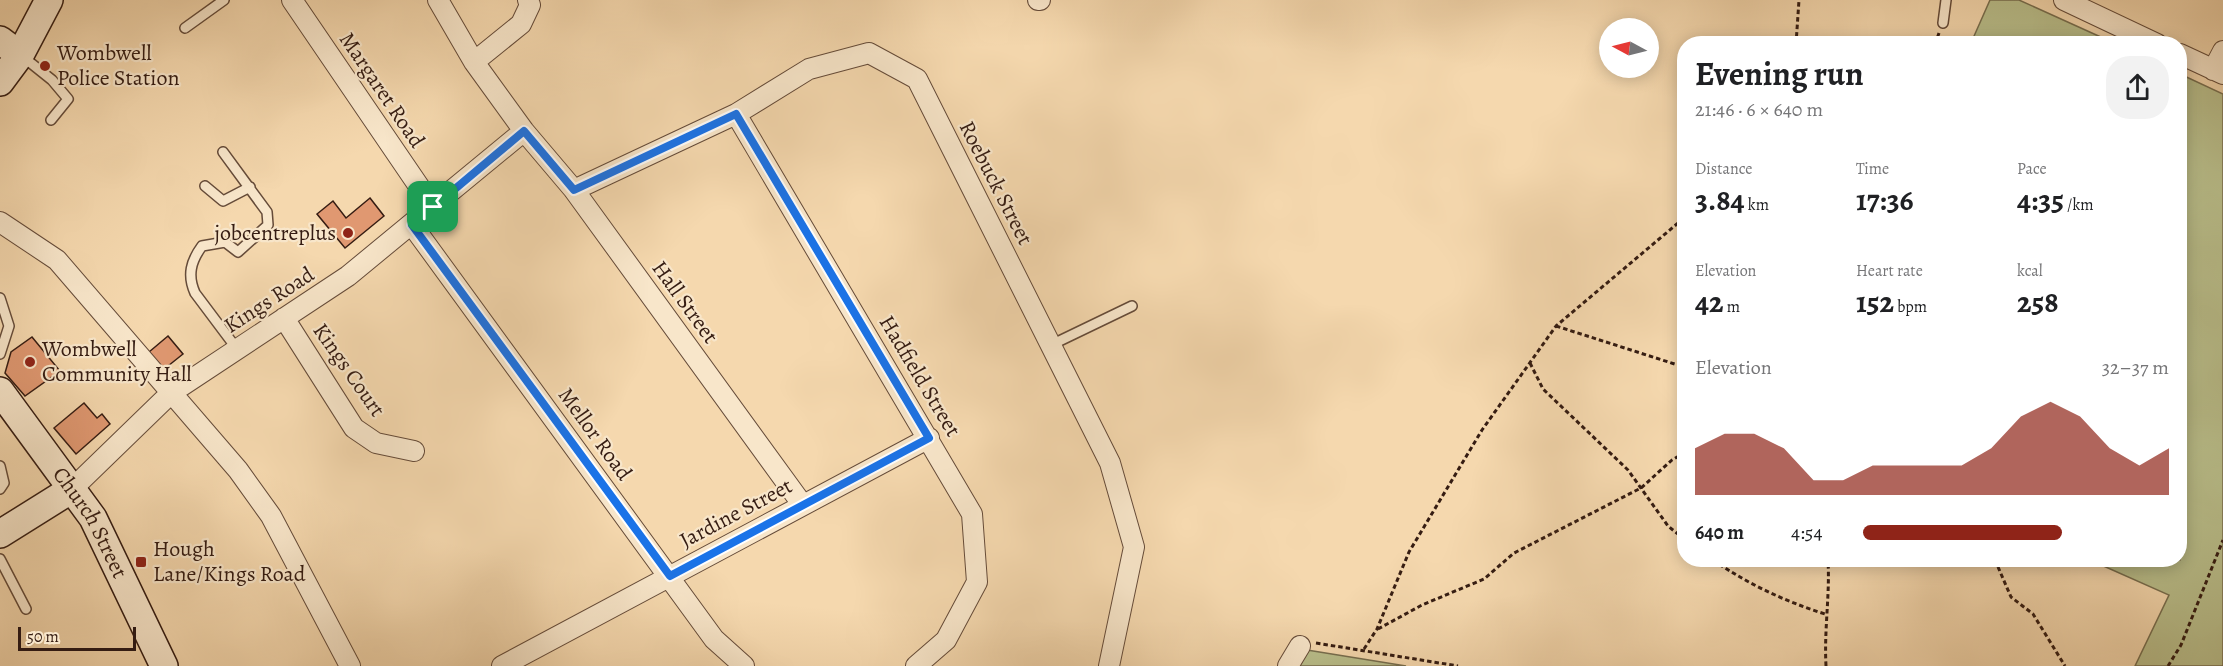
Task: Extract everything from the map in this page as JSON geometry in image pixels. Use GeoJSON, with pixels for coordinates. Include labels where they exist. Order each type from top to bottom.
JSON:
{"type":"FeatureCollection","features":[{"type":"Feature","properties":{"kind":"main road"},"geometry":{"type":"LineString","coordinates":[[0,82],[10,47],[49,0]]}},
{"type":"Feature","properties":{"kind":"main road","name":"Church Street"},"geometry":{"type":"LineString","coordinates":[[0,391],[93,518],[164,666]]}},
{"type":"Feature","properties":{"kind":"main road"},"geometry":{"type":"LineString","coordinates":[[0,534],[72,489]]}},
{"type":"Feature","properties":{"kind":"street","name":"Margaret Road"},"geometry":{"type":"LineString","coordinates":[[292,0],[433,207]]}},
{"type":"Feature","properties":{"kind":"street","name":"Hall Street"},"geometry":{"type":"LineString","coordinates":[[438,0],[474,62],[524,131],[574,190],[802,504]]}},
{"type":"Feature","properties":{"kind":"street"},"geometry":{"type":"LineString","coordinates":[[474,62],[521,24],[530,5],[528,0]]}},
{"type":"Feature","properties":{"kind":"street"},"geometry":{"type":"LineString","coordinates":[[2064,0],[2140,36]]}},
{"type":"Feature","properties":{"kind":"street"},"geometry":{"type":"LineString","coordinates":[[2187,57],[2218,72],[2223,51]]}},
{"type":"Feature","properties":{"kind":"street","name":"Roebuck Street"},"geometry":{"type":"LineString","coordinates":[[574,190],[736,114],[809,69],[869,53],[917,79],[1110,463],[1134,547],[1109,666]]}},
{"type":"Feature","properties":{"kind":"street","name":"Hadfield Street"},"geometry":{"type":"LineString","coordinates":[[736,114],[972,514],[977,582],[946,640],[916,666]]}},
{"type":"Feature","properties":{"kind":"street","name":"Kings Road"},"geometry":{"type":"LineString","coordinates":[[72,489],[171,393],[348,276],[524,131]]}},
{"type":"Feature","properties":{"kind":"street"},"geometry":{"type":"LineString","coordinates":[[0,222],[57,260],[256,493],[350,666]]}},
{"type":"Feature","properties":{"kind":"street","name":"Mellor Road"},"geometry":{"type":"LineString","coordinates":[[412,225],[714,639],[744,666]]}},
{"type":"Feature","properties":{"kind":"street","name":"Kings Court"},"geometry":{"type":"LineString","coordinates":[[284,318],[354,428],[375,443],[414,451]]}},
{"type":"Feature","properties":{"kind":"street","name":"Jardine Street"},"geometry":{"type":"LineString","coordinates":[[502,666],[526,661],[670,576],[929,438]]}},
{"type":"Feature","properties":{"kind":"street"},"geometry":{"type":"LineString","coordinates":[[1288,666],[1300,646]]}},
{"type":"Feature","properties":{"kind":"lane"},"geometry":{"type":"LineString","coordinates":[[185,28],[224,0]]}},
{"type":"Feature","properties":{"kind":"lane"},"geometry":{"type":"LineString","coordinates":[[1943,23],[1946,0]]}},
{"type":"Feature","properties":{"kind":"lane"},"geometry":{"type":"LineString","coordinates":[[10,47],[52,80],[68,99],[51,120]]}},
{"type":"Feature","properties":{"kind":"lane"},"geometry":{"type":"LineString","coordinates":[[223,152],[267,212],[267,228],[238,252],[225,242],[202,246],[193,258],[191,272],[195,293],[237,350]]}},
{"type":"Feature","properties":{"kind":"lane"},"geometry":{"type":"LineString","coordinates":[[205,186],[223,201],[250,187]]}},
{"type":"Feature","properties":{"kind":"lane"},"geometry":{"type":"LineString","coordinates":[[0,298],[9,326],[0,354]]}},
{"type":"Feature","properties":{"kind":"lane"},"geometry":{"type":"LineString","coordinates":[[1051,345],[1132,306]]}},
{"type":"Feature","properties":{"kind":"lane"},"geometry":{"type":"LineString","coordinates":[[0,466],[4,483],[0,489]]}},
{"type":"Feature","properties":{"kind":"lane"},"geometry":{"type":"LineString","coordinates":[[0,559],[26,609]]}},
{"type":"Feature","properties":{"kind":"path"},"geometry":{"type":"LineString","coordinates":[[1797,36],[1799,0]]}},
{"type":"Feature","properties":{"kind":"path"},"geometry":{"type":"LineString","coordinates":[[1364,649],[1377,629],[1409,552],[1482,430],[1556,326],[1677,224]]}},
{"type":"Feature","properties":{"kind":"path"},"geometry":{"type":"LineString","coordinates":[[1556,326],[1677,365]]}},
{"type":"Feature","properties":{"kind":"path"},"geometry":{"type":"LineString","coordinates":[[1530,363],[1543,389],[1628,470],[1668,526],[1677,533]]}},
{"type":"Feature","properties":{"kind":"path"},"geometry":{"type":"LineString","coordinates":[[1377,629],[1422,605],[1484,579],[1514,553],[1641,488],[1677,457]]}},
{"type":"Feature","properties":{"kind":"path"},"geometry":{"type":"LineString","coordinates":[[2168,666],[2181,645],[2223,540]]}},
{"type":"Feature","properties":{"kind":"path"},"geometry":{"type":"LineString","coordinates":[[1724,567],[1788,602],[1825,614]]}},
{"type":"Feature","properties":{"kind":"path"},"geometry":{"type":"LineString","coordinates":[[1826,666],[1825,614],[1830,597],[1828,567]]}},
{"type":"Feature","properties":{"kind":"path"},"geometry":{"type":"LineString","coordinates":[[1998,567],[2012,597],[2033,614],[2065,666]]}},
{"type":"Feature","properties":{"kind":"path"},"geometry":{"type":"LineString","coordinates":[[1300,646],[1321,642],[1458,666]]}},
{"type":"Feature","properties":{"kind":"green space"},"geometry":{"type":"Polygon","coordinates":[[[1990,0],[2019,0],[2099,36],[1974,36],[1990,0]]]}},
{"type":"Feature","properties":{"kind":"green space"},"geometry":{"type":"Polygon","coordinates":[[[2187,77],[2223,94],[2223,666],[2135,666],[2169,595],[2106,567],[2187,567],[2187,77]]]}},
{"type":"Feature","properties":{"kind":"green space"},"geometry":{"type":"Polygon","coordinates":[[[1307,650],[1406,666],[1298,666],[1307,650]]]}},
{"type":"Feature","properties":{"kind":"building","name":"jobcentreplus"},"geometry":{"type":"Polygon","coordinates":[[[370,198],[384,216],[345,248],[317,214],[333,201],[346,218],[370,198]]]}},
{"type":"Feature","properties":{"kind":"building"},"geometry":{"type":"Polygon","coordinates":[[[168,336],[183,354],[163,370],[149,352],[168,336]]]}},
{"type":"Feature","properties":{"kind":"building","name":"Wombwell Community Hall"},"geometry":{"type":"Polygon","coordinates":[[[32,337],[60,371],[25,396],[5,373],[11,352],[32,337]]]}},
{"type":"Feature","properties":{"kind":"building"},"geometry":{"type":"Polygon","coordinates":[[[84,403],[97,418],[102,414],[110,424],[76,454],[54,428],[84,403]]]}},
{"type":"Feature","properties":{"kind":"place","name":"Wombwell Police Station"},"geometry":{"type":"Point","coordinates":[45,66]}},
{"type":"Feature","properties":{"kind":"place","name":"jobcentreplus"},"geometry":{"type":"Point","coordinates":[348,233]}},
{"type":"Feature","properties":{"kind":"place","name":"Wombwell Community Hall"},"geometry":{"type":"Point","coordinates":[30,362]}},
{"type":"Feature","properties":{"kind":"place","name":"Hough Lane/Kings Road"},"geometry":{"type":"Point","coordinates":[141,562]}},
{"type":"Feature","properties":{"kind":"route"},"geometry":{"type":"LineString","coordinates":[[736,114],[929,438],[670,576],[412,225],[433,207],[524,131],[574,190],[736,114]]}}]}
